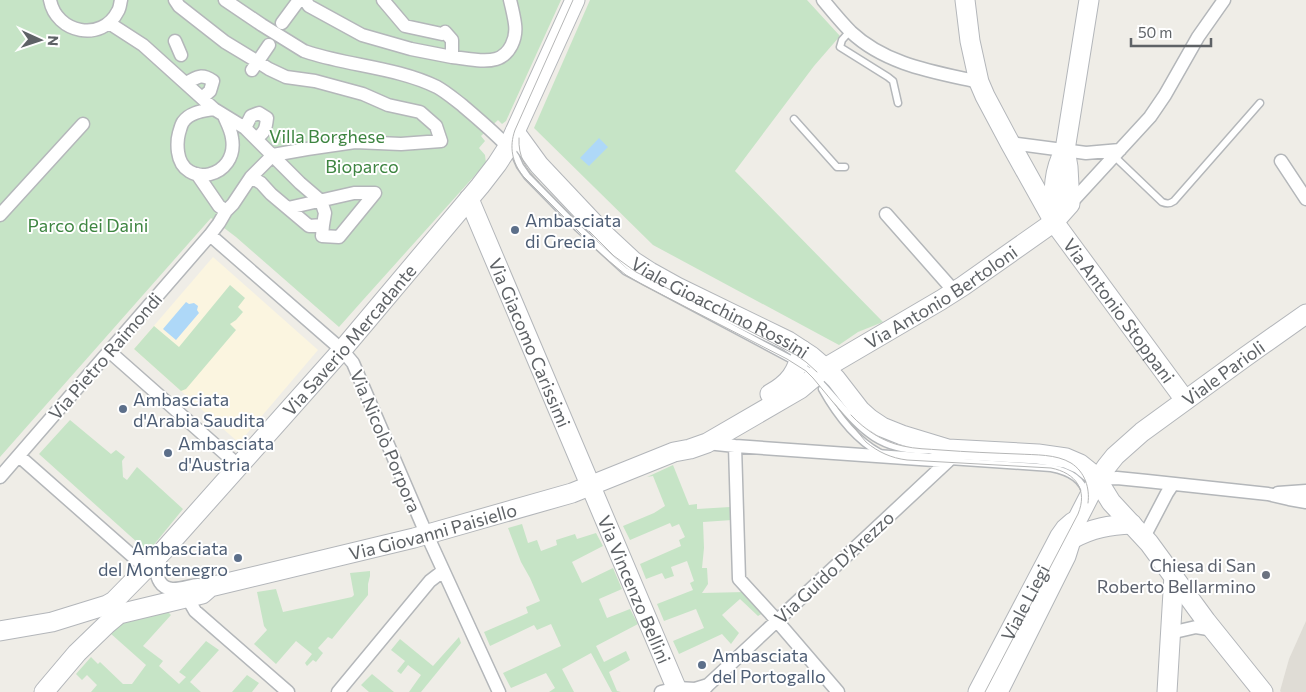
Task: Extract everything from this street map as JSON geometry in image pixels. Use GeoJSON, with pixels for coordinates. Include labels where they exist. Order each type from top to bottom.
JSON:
{"type":"FeatureCollection","features":[{"type":"Feature","properties":{"kind":"street"},"geometry":{"type":"LineString","coordinates":[[50,0],[57,16],[68,26],[82,31],[96,30],[109,23],[118,11],[121,0]]}},
{"type":"Feature","properties":{"kind":"street"},"geometry":{"type":"LineString","coordinates":[[175,0],[179,6],[255,66],[286,76],[363,94],[388,105],[420,112],[436,126],[441,141],[401,144],[356,142],[273,156]]}},
{"type":"Feature","properties":{"kind":"street"},"geometry":{"type":"LineString","coordinates":[[225,0],[310,54],[390,72],[437,87],[493,131],[512,139]]}},
{"type":"Feature","properties":{"kind":"street"},"geometry":{"type":"LineString","coordinates":[[282,23],[299,0]]}},
{"type":"Feature","properties":{"kind":"street"},"geometry":{"type":"LineString","coordinates":[[305,0],[309,6],[362,35],[412,49],[486,60],[496,59],[504,55],[510,48],[515,31],[510,0]]}},
{"type":"Feature","properties":{"kind":"street"},"geometry":{"type":"LineString","coordinates":[[383,0],[405,26],[442,34],[445,32],[452,40],[452,56]]}},
{"type":"Feature","properties":{"kind":"street","name":"Via Saverio Mercadante"},"geometry":{"type":"LineString","coordinates":[[52,622],[114,602],[164,550],[342,350],[469,199],[497,164],[512,139],[575,0]]}},
{"type":"Feature","properties":{"kind":"street"},"geometry":{"type":"LineString","coordinates":[[823,0],[850,31],[878,51],[897,61],[980,82]]}},
{"type":"Feature","properties":{"kind":"street","name":"Via Antonio Stoppani"},"geometry":{"type":"LineString","coordinates":[[965,0],[970,41],[980,82],[985,96],[1010,143],[1054,222],[1185,400]]}},
{"type":"Feature","properties":{"kind":"street"},"geometry":{"type":"LineString","coordinates":[[1070,204],[1065,150],[1089,0]]}},
{"type":"Feature","properties":{"kind":"street"},"geometry":{"type":"LineString","coordinates":[[1070,204],[1158,107],[1198,37],[1224,0]]}},
{"type":"Feature","properties":{"kind":"street"},"geometry":{"type":"LineString","coordinates":[[109,23],[143,45],[219,113],[245,128],[321,201],[325,213],[322,236],[339,236],[375,193],[354,193],[321,201],[288,208]]}},
{"type":"Feature","properties":{"kind":"street"},"geometry":{"type":"LineString","coordinates":[[175,41],[181,55]]}},
{"type":"Feature","properties":{"kind":"street"},"geometry":{"type":"LineString","coordinates":[[255,66],[269,45]]}},
{"type":"Feature","properties":{"kind":"street"},"geometry":{"type":"LineString","coordinates":[[186,83],[198,77],[206,76],[213,82],[210,90],[202,98]]}},
{"type":"Feature","properties":{"kind":"street"},"geometry":{"type":"LineString","coordinates":[[195,112],[219,113],[232,138],[230,159],[225,166],[212,174],[190,172],[179,158],[177,140],[183,122],[195,112]]}},
{"type":"Feature","properties":{"kind":"street"},"geometry":{"type":"LineString","coordinates":[[245,128],[251,116],[259,113],[267,118],[262,135],[256,138]]}},
{"type":"Feature","properties":{"kind":"street"},"geometry":{"type":"LineString","coordinates":[[0,215],[83,124]]}},
{"type":"Feature","properties":{"kind":"street","name":"Viale Gioacchino Rossini"},"geometry":{"type":"LineString","coordinates":[[512,139],[605,235],[633,261],[650,272],[788,341],[800,356],[820,372],[836,379],[856,405],[876,423],[902,435],[952,453]]}},
{"type":"Feature","properties":{"kind":"street"},"geometry":{"type":"LineString","coordinates":[[1010,143],[1086,153],[1117,153]]}},
{"type":"Feature","properties":{"kind":"street"},"geometry":{"type":"LineString","coordinates":[[1054,222],[1056,172],[1065,150]]}},
{"type":"Feature","properties":{"kind":"street","name":"Via Pietro Raimondi"},"geometry":{"type":"LineString","coordinates":[[0,477],[210,235],[251,178],[273,156]]}},
{"type":"Feature","properties":{"kind":"street"},"geometry":{"type":"LineString","coordinates":[[1281,161],[1306,199]]}},
{"type":"Feature","properties":{"kind":"street"},"geometry":{"type":"LineString","coordinates":[[197,174],[219,206],[226,211]]}},
{"type":"Feature","properties":{"kind":"street"},"geometry":{"type":"LineString","coordinates":[[251,178],[261,183],[271,194],[309,226],[323,225]]}},
{"type":"Feature","properties":{"kind":"street","name":"Via Giacomo Carissimi"},"geometry":{"type":"LineString","coordinates":[[469,199],[591,486]]}},
{"type":"Feature","properties":{"kind":"street","name":"Via Antonio Bertoloni"},"geometry":{"type":"LineString","coordinates":[[820,372],[954,292],[1054,222],[1070,204]]}},
{"type":"Feature","properties":{"kind":"street"},"geometry":{"type":"LineString","coordinates":[[886,214],[954,292]]}},
{"type":"Feature","properties":{"kind":"street","name":"Via Nicolò Porpora"},"geometry":{"type":"LineString","coordinates":[[210,235],[342,350],[353,363],[426,535],[499,692]]}},
{"type":"Feature","properties":{"kind":"street","name":"Viale Parioli"},"geometry":{"type":"LineString","coordinates":[[1082,511],[1098,479],[1107,466],[1115,456],[1142,432],[1245,356],[1306,314]]}},
{"type":"Feature","properties":{"kind":"street"},"geometry":{"type":"LineString","coordinates":[[110,352],[239,466]]}},
{"type":"Feature","properties":{"kind":"street","name":"Via Giovanni Paisiello"},"geometry":{"type":"LineString","coordinates":[[674,452],[692,438],[782,387],[790,380],[800,356]]}},
{"type":"Feature","properties":{"kind":"street","name":"Via Giovanni Paisiello"},"geometry":{"type":"LineString","coordinates":[[44,692],[77,653],[119,614],[202,594],[210,587],[426,535],[572,493],[674,452],[707,443],[800,389],[820,372]]}},
{"type":"Feature","properties":{"kind":"street"},"geometry":{"type":"LineString","coordinates":[[707,443],[888,457]]}},
{"type":"Feature","properties":{"kind":"street"},"geometry":{"type":"LineString","coordinates":[[735,446],[739,579],[838,692]]}},
{"type":"Feature","properties":{"kind":"street","name":"Viale Gioacchino Rossini"},"geometry":{"type":"LineString","coordinates":[[888,457],[952,453],[1038,454],[1060,463],[1080,464],[1098,479]]}},
{"type":"Feature","properties":{"kind":"street","name":"Via Guido D'Arezzo"},"geometry":{"type":"LineString","coordinates":[[672,691],[705,688],[952,453]]}},
{"type":"Feature","properties":{"kind":"street"},"geometry":{"type":"LineString","coordinates":[[19,456],[146,568]]}},
{"type":"Feature","properties":{"kind":"street"},"geometry":{"type":"LineString","coordinates":[[1263,692],[1139,531],[1106,496],[1098,479],[1117,478],[1188,485],[1268,494],[1288,500],[1306,502]]}},
{"type":"Feature","properties":{"kind":"street"},"geometry":{"type":"LineString","coordinates":[[1139,531],[1173,484]]}},
{"type":"Feature","properties":{"kind":"street","name":"Via Vincenzo Bellini"},"geometry":{"type":"LineString","coordinates":[[591,486],[672,691]]}},
{"type":"Feature","properties":{"kind":"street"},"geometry":{"type":"LineString","coordinates":[[1268,494],[1306,491]]}},
{"type":"Feature","properties":{"kind":"street","name":"Viale Liegi"},"geometry":{"type":"LineString","coordinates":[[998,692],[1066,556],[1082,511]]}},
{"type":"Feature","properties":{"kind":"street","name":"Viale Liegi"},"geometry":{"type":"LineString","coordinates":[[978,692],[1060,536],[1082,511]]}},
{"type":"Feature","properties":{"kind":"street"},"geometry":{"type":"LineString","coordinates":[[1072,539],[1097,528],[1139,531]]}},
{"type":"Feature","properties":{"kind":"street"},"geometry":{"type":"LineString","coordinates":[[164,550],[156,572],[163,586],[172,589],[200,585],[210,587]]}},
{"type":"Feature","properties":{"kind":"street"},"geometry":{"type":"LineString","coordinates":[[338,692],[430,581],[443,571]]}},
{"type":"Feature","properties":{"kind":"street"},"geometry":{"type":"LineString","coordinates":[[1167,692],[1174,575]]}},
{"type":"Feature","properties":{"kind":"street"},"geometry":{"type":"LineString","coordinates":[[187,598],[196,611],[288,692]]}},
{"type":"Feature","properties":{"kind":"street"},"geometry":{"type":"LineString","coordinates":[[0,631],[52,622],[70,624],[80,629],[82,639],[77,653]]}},
{"type":"Feature","properties":{"kind":"street"},"geometry":{"type":"LineString","coordinates":[[1170,633],[1196,627],[1214,630]]}},
{"type":"Feature","properties":{"kind":"lane"},"geometry":{"type":"LineString","coordinates":[[850,31],[842,40],[840,48],[893,81],[898,103]]}},
{"type":"Feature","properties":{"kind":"lane"},"geometry":{"type":"LineString","coordinates":[[1117,153],[1162,202],[1166,204],[1171,203],[1194,180],[1260,103]]}},
{"type":"Feature","properties":{"kind":"lane"},"geometry":{"type":"LineString","coordinates":[[794,119],[837,167],[845,167]]}},
{"type":"Feature","properties":{"kind":"lane","name":"Viale Gioacchino Rossini"},"geometry":{"type":"LineString","coordinates":[[820,372],[831,404],[852,432],[864,443],[888,457]]}},
{"type":"Feature","properties":{"kind":"lane"},"geometry":{"type":"LineString","coordinates":[[1060,463],[1081,482],[1085,489],[1082,511]]}},
{"type":"Feature","properties":{"kind":"lane","name":"Viale Liegi"},"geometry":{"type":"LineString","coordinates":[[1025,622],[1082,511]]}},
{"type":"Feature","properties":{"kind":"shaded area"},"geometry":{"type":"Polygon","coordinates":[[[213,257],[318,350],[239,443],[134,349],[213,257]]]}},
{"type":"Feature","properties":{"kind":"shaded area"},"geometry":{"type":"Polygon","coordinates":[[[1306,621],[1306,692],[1281,692],[1289,659],[1306,621]]]}},
{"type":"Feature","properties":{"kind":"green space","name":"Villa Borghese"},"geometry":{"type":"Polygon","coordinates":[[[0,0],[561,0],[506,121],[502,124],[498,120],[481,136],[485,141],[479,148],[485,155],[486,163],[339,327],[236,237],[211,218],[0,457],[0,0]]]}},
{"type":"Feature","properties":{"kind":"green space"},"geometry":{"type":"Polygon","coordinates":[[[590,0],[807,0],[840,36],[814,66],[735,171],[883,322],[858,332],[839,345],[653,245],[534,128],[590,0]]]}},
{"type":"Feature","properties":{"kind":"green space"},"geometry":{"type":"Polygon","coordinates":[[[230,285],[245,298],[238,307],[243,312],[230,324],[236,330],[186,389],[181,391],[134,349],[154,326],[179,347],[230,285]]]}},
{"type":"Feature","properties":{"kind":"green space"},"geometry":{"type":"Polygon","coordinates":[[[70,420],[111,454],[116,450],[125,457],[122,461],[123,477],[127,480],[137,467],[183,509],[148,552],[39,454],[70,420]]]}},
{"type":"Feature","properties":{"kind":"green space"},"geometry":{"type":"Polygon","coordinates":[[[673,465],[689,505],[697,504],[697,509],[730,507],[732,520],[703,522],[704,548],[702,568],[707,568],[708,584],[702,593],[745,592],[763,613],[758,616],[740,599],[722,615],[739,633],[731,644],[722,634],[679,654],[673,641],[704,628],[696,609],[664,621],[657,604],[693,590],[690,583],[694,581],[687,561],[671,567],[674,576],[665,579],[662,573],[646,579],[640,564],[681,546],[679,540],[685,537],[679,524],[672,527],[670,523],[630,540],[623,526],[654,513],[665,506],[653,476],[647,477],[673,465]]]}},
{"type":"Feature","properties":{"kind":"green space"},"geometry":{"type":"Polygon","coordinates":[[[522,524],[528,543],[537,540],[541,551],[557,545],[556,540],[575,534],[577,539],[596,533],[603,546],[572,562],[582,583],[613,568],[622,589],[599,599],[607,618],[630,609],[638,624],[596,646],[604,662],[626,651],[630,660],[609,672],[617,691],[621,692],[612,692],[591,653],[562,669],[574,692],[549,692],[555,688],[546,673],[511,688],[503,673],[561,646],[551,624],[537,630],[534,625],[490,646],[484,632],[528,613],[526,607],[540,601],[521,562],[508,528],[522,524]]]}},
{"type":"Feature","properties":{"kind":"green space"},"geometry":{"type":"Polygon","coordinates":[[[370,571],[368,595],[332,639],[328,637],[318,648],[323,653],[316,662],[313,660],[307,666],[305,663],[312,654],[296,641],[276,664],[254,644],[267,630],[264,626],[257,592],[276,589],[283,612],[352,597],[354,595],[350,573],[370,571]]]}},
{"type":"Feature","properties":{"kind":"green space"},"geometry":{"type":"Polygon","coordinates":[[[166,610],[171,615],[143,646],[163,661],[159,666],[179,684],[186,677],[179,672],[206,641],[219,650],[190,682],[201,692],[91,692],[97,685],[87,675],[82,680],[76,674],[91,657],[98,664],[100,662],[123,684],[132,684],[146,665],[110,633],[121,622],[166,610]]]}},
{"type":"Feature","properties":{"kind":"green space"},"geometry":{"type":"Polygon","coordinates":[[[459,637],[461,643],[421,692],[409,692],[421,675],[408,665],[401,674],[397,671],[405,661],[391,650],[400,639],[433,666],[459,637]]]}},
{"type":"Feature","properties":{"kind":"green space"},"geometry":{"type":"Polygon","coordinates":[[[372,674],[394,692],[369,692],[361,685],[372,674]]]}},
{"type":"Feature","properties":{"kind":"green space"},"geometry":{"type":"Polygon","coordinates":[[[247,675],[259,683],[252,692],[232,692],[247,675]]]}},
{"type":"Feature","properties":{"kind":"water"},"geometry":{"type":"Polygon","coordinates":[[[599,138],[608,147],[589,166],[580,158],[599,138]]]}},
{"type":"Feature","properties":{"kind":"water"},"geometry":{"type":"Polygon","coordinates":[[[186,302],[189,304],[194,303],[198,306],[197,310],[199,313],[176,340],[163,329],[186,302]]]}},
{"type":"Feature","properties":{"kind":"tram line"},"geometry":{"type":"LineString","coordinates":[[573,0],[515,130],[512,148],[514,160],[523,176],[604,257],[626,275],[643,285],[787,359],[806,371],[866,442],[885,454],[907,460],[1051,468],[1067,474],[1078,484],[1082,497],[1078,514],[985,692]]}},
{"type":"Feature","properties":{"kind":"tram line"},"geometry":{"type":"LineString","coordinates":[[519,138],[521,157],[539,182]]}},
{"type":"Feature","properties":{"kind":"tram line"},"geometry":{"type":"LineString","coordinates":[[589,231],[614,256],[636,272],[796,355],[817,372]]}},
{"type":"Feature","properties":{"kind":"tram line"},"geometry":{"type":"LineString","coordinates":[[851,415],[875,435],[888,442],[908,447],[1052,456],[1065,460],[1076,467],[1086,481],[1088,503]]}},
{"type":"Feature","properties":{"kind":"place","name":"Ambasciata di Grecia"},"geometry":{"type":"Point","coordinates":[515,230]}},
{"type":"Feature","properties":{"kind":"place","name":"Ambasciata d'Arabia Saudita"},"geometry":{"type":"Point","coordinates":[123,409]}},
{"type":"Feature","properties":{"kind":"place","name":"Ambasciata d'Austria"},"geometry":{"type":"Point","coordinates":[168,453]}},
{"type":"Feature","properties":{"kind":"place","name":"Ambasciata del Montenegro"},"geometry":{"type":"Point","coordinates":[238,558]}},
{"type":"Feature","properties":{"kind":"place","name":"Chiesa di San Roberto Bellarmino"},"geometry":{"type":"Point","coordinates":[1266,575]}},
{"type":"Feature","properties":{"kind":"place","name":"Ambasciata del Portogallo"},"geometry":{"type":"Point","coordinates":[702,665]}},
{"type":"Feature","properties":{"kind":"park label","name":"Bioparco"},"geometry":{"type":"Point","coordinates":[362,166]}},
{"type":"Feature","properties":{"kind":"park label","name":"Parco dei Daini"},"geometry":{"type":"Point","coordinates":[88,225]}}]}
